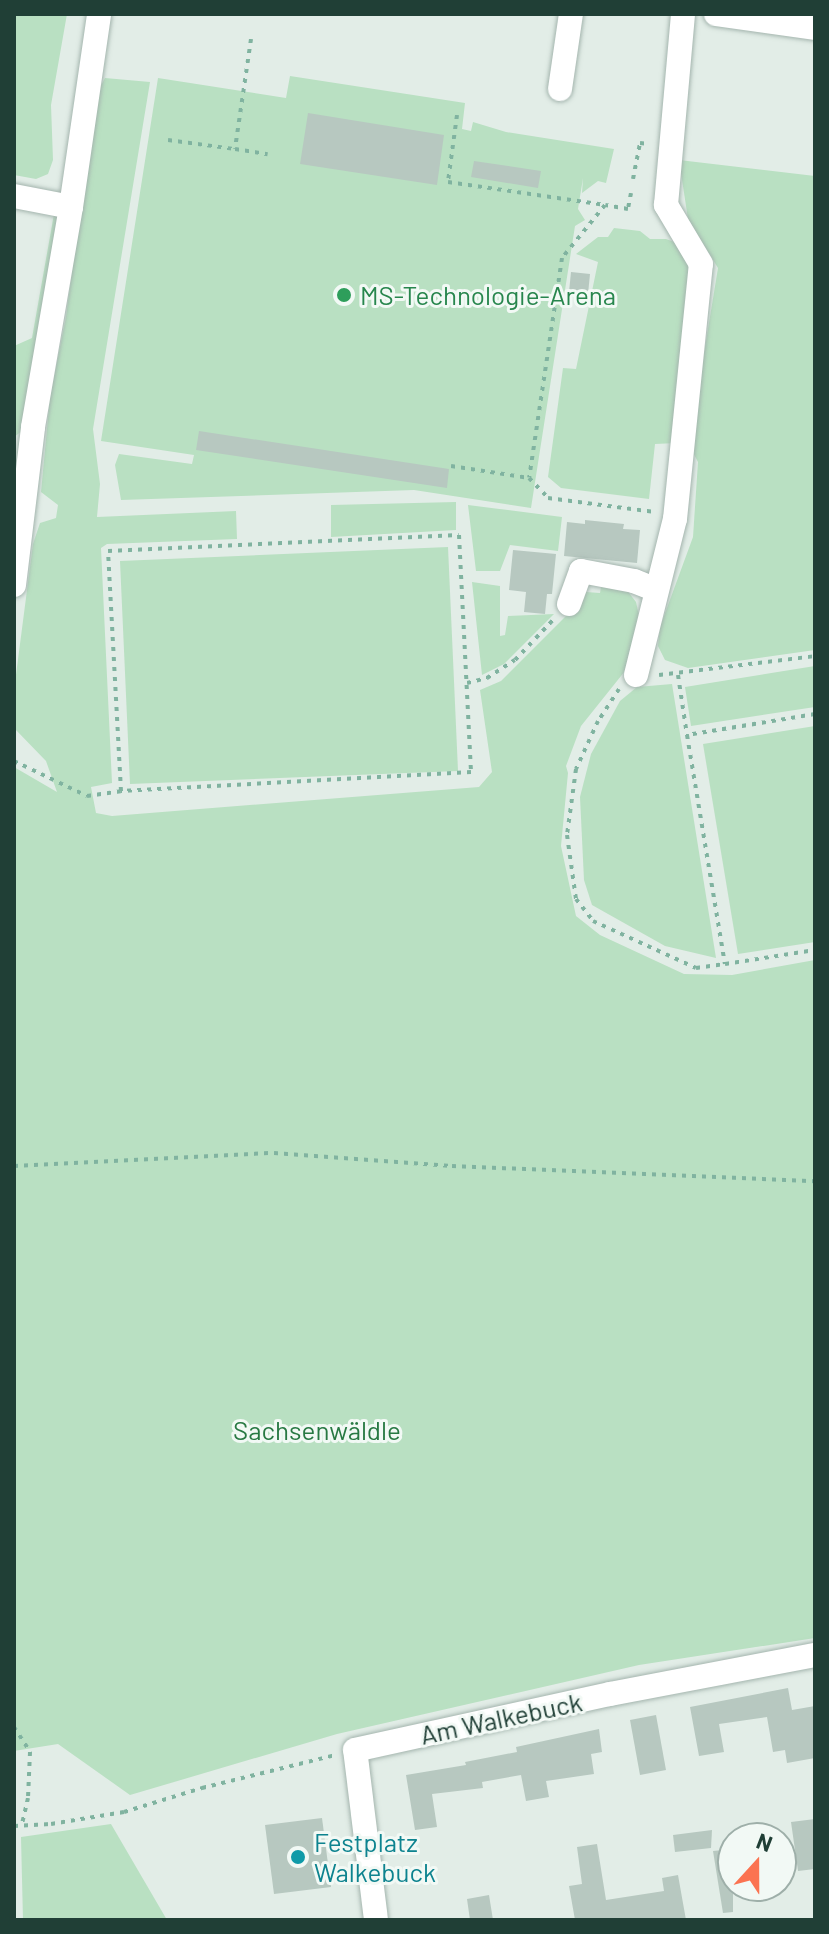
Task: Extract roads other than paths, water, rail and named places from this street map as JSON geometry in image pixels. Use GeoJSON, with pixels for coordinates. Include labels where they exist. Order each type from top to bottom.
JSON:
{"type":"FeatureCollection","features":[{"type":"Feature","properties":{"kind":"street"},"geometry":{"type":"LineString","coordinates":[[14,585],[33,427],[71,207],[99,14]]}},
{"type":"Feature","properties":{"kind":"street"},"geometry":{"type":"LineString","coordinates":[[560,89],[571,14]]}},
{"type":"Feature","properties":{"kind":"street"},"geometry":{"type":"LineString","coordinates":[[636,675],[676,514],[701,264],[666,205],[683,14]]}},
{"type":"Feature","properties":{"kind":"street"},"geometry":{"type":"LineString","coordinates":[[716,14],[815,28]]}},
{"type":"Feature","properties":{"kind":"street"},"geometry":{"type":"LineString","coordinates":[[14,196],[71,207]]}},
{"type":"Feature","properties":{"kind":"street"},"geometry":{"type":"LineString","coordinates":[[569,604],[581,571],[634,581],[656,590]]}},
{"type":"Feature","properties":{"kind":"street","name":"Am Walkebuck"},"geometry":{"type":"LineString","coordinates":[[376,1920],[355,1750],[610,1694],[815,1655]]}},
{"type":"Feature","properties":{"kind":"place","name":"MS-Technologie-Arena"},"geometry":{"type":"Point","coordinates":[344,295]}},
{"type":"Feature","properties":{"kind":"place","name":"Festplatz Walkebuck"},"geometry":{"type":"Point","coordinates":[298,1857]}},
{"type":"Feature","properties":{"kind":"park label","name":"Sachsenwäldle"},"geometry":{"type":"Point","coordinates":[317,1430]}}]}
